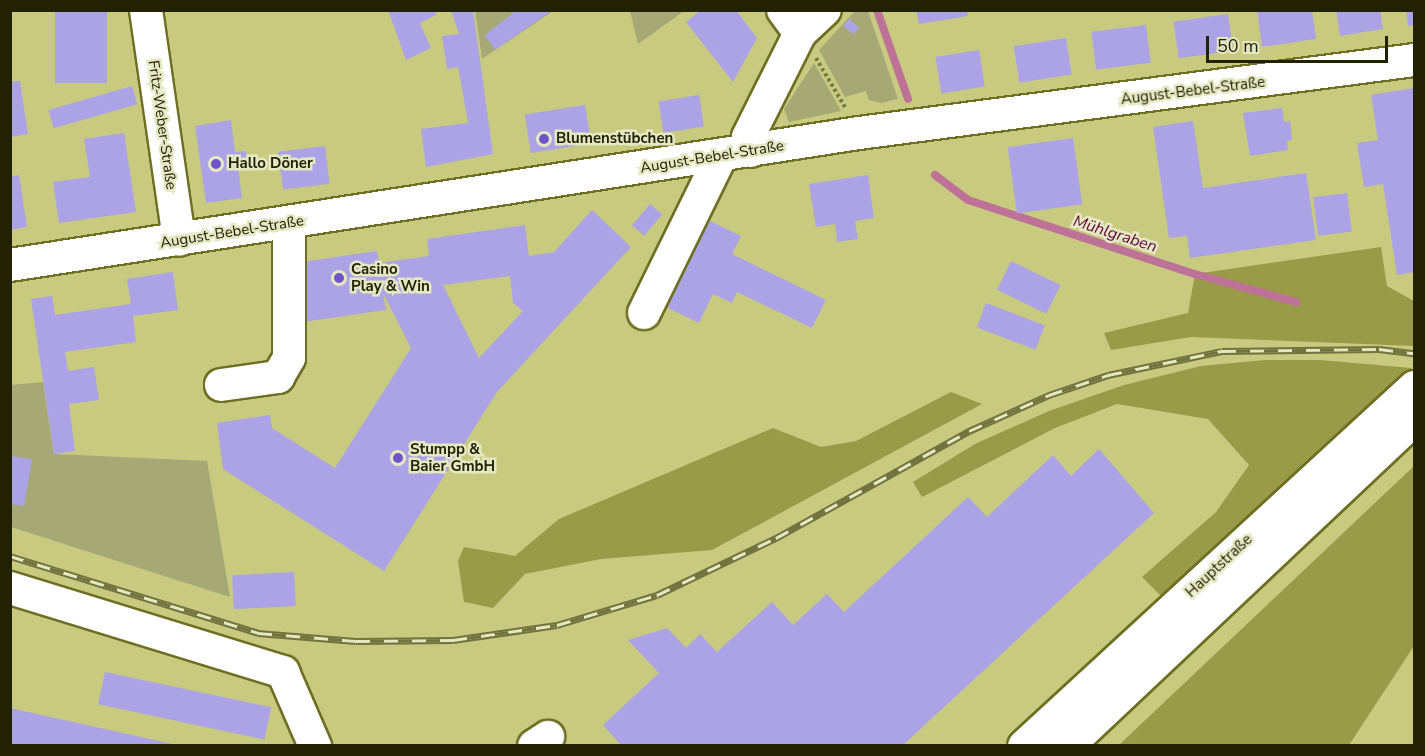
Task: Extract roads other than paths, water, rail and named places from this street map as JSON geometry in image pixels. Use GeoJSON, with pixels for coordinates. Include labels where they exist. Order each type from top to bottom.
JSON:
{"type":"FeatureCollection","features":[{"type":"Feature","properties":{"kind":"main road","name":"Hauptstraße"},"geometry":{"type":"LineString","coordinates":[[1024,746],[1414,387]]}},
{"type":"Feature","properties":{"kind":"main road","name":"Hauptstraße"},"geometry":{"type":"LineString","coordinates":[[1066,746],[1414,417]]}},
{"type":"Feature","properties":{"kind":"street","name":"Fritz-Weber-Straße"},"geometry":{"type":"LineString","coordinates":[[146,10],[179,240]]}},
{"type":"Feature","properties":{"kind":"street"},"geometry":{"type":"LineString","coordinates":[[644,313],[735,154],[748,137],[791,22],[825,10]]}},
{"type":"Feature","properties":{"kind":"street","name":"August-Bebel-Straße"},"geometry":{"type":"LineString","coordinates":[[10,265],[289,224],[933,122],[1220,88],[1414,60]]}},
{"type":"Feature","properties":{"kind":"street"},"geometry":{"type":"LineString","coordinates":[[221,385],[278,377],[289,358],[289,224]]}},
{"type":"Feature","properties":{"kind":"street"},"geometry":{"type":"LineString","coordinates":[[10,588],[283,672],[315,746]]}},
{"type":"Feature","properties":{"kind":"waterway","name":"Mühlgraben"},"geometry":{"type":"LineString","coordinates":[[877,10],[908,99]]}},
{"type":"Feature","properties":{"kind":"waterway","name":"Mühlgraben"},"geometry":{"type":"LineString","coordinates":[[935,175],[968,200],[1195,274],[1296,302]]}},
{"type":"Feature","properties":{"kind":"railway"},"geometry":{"type":"LineString","coordinates":[[10,556],[258,633],[356,641],[453,640],[557,625],[657,595],[776,538],[969,431],[1049,395],[1108,375],[1222,351],[1379,349],[1414,353]]}},
{"type":"Feature","properties":{"kind":"place","name":"Blumenstübchen"},"geometry":{"type":"Point","coordinates":[544,139]}},
{"type":"Feature","properties":{"kind":"place","name":"Hallo Döner"},"geometry":{"type":"Point","coordinates":[216,164]}},
{"type":"Feature","properties":{"kind":"place","name":"Casino Play & Win"},"geometry":{"type":"Point","coordinates":[339,278]}},
{"type":"Feature","properties":{"kind":"place","name":"Stumpp & Baier GmbH"},"geometry":{"type":"Point","coordinates":[398,458]}}]}
